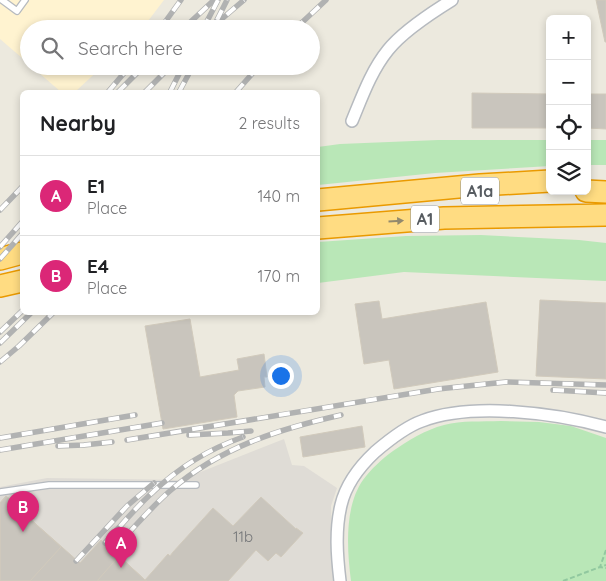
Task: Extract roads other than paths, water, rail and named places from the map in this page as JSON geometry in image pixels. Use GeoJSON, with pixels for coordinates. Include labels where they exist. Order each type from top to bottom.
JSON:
{"type":"FeatureCollection","features":[{"type":"Feature","properties":{"kind":"highway"},"geometry":{"type":"LineString","coordinates":[[591,179],[606,178]]}},
{"type":"Feature","properties":{"kind":"highway","name":"A1"},"geometry":{"type":"LineString","coordinates":[[320,200],[480,185],[546,181]]}},
{"type":"Feature","properties":{"kind":"highway","name":"A1a"},"geometry":{"type":"LineString","coordinates":[[410,191],[546,191]]}},
{"type":"Feature","properties":{"kind":"highway"},"geometry":{"type":"LineString","coordinates":[[591,191],[606,192]]}},
{"type":"Feature","properties":{"kind":"highway","name":"A1a"},"geometry":{"type":"LineString","coordinates":[[503,217],[606,215]]}},
{"type":"Feature","properties":{"kind":"highway","name":"A1"},"geometry":{"type":"LineString","coordinates":[[320,228],[412,220],[503,217],[606,229]]}},
{"type":"Feature","properties":{"kind":"highway"},"geometry":{"type":"LineString","coordinates":[[0,259],[20,254]]}},
{"type":"Feature","properties":{"kind":"highway"},"geometry":{"type":"LineString","coordinates":[[0,286],[20,281]]}},
{"type":"Feature","properties":{"kind":"street"},"geometry":{"type":"LineString","coordinates":[[352,121],[379,62],[389,48],[429,15],[452,0]]}},
{"type":"Feature","properties":{"kind":"street"},"geometry":{"type":"LineString","coordinates":[[340,581],[337,527],[341,504],[348,484],[373,454],[393,437],[412,425],[452,413],[499,412],[546,414],[606,427]]}},
{"type":"Feature","properties":{"kind":"lane"},"geometry":{"type":"LineString","coordinates":[[2,0],[17,11],[25,0]]}},
{"type":"Feature","properties":{"kind":"lane"},"geometry":{"type":"LineString","coordinates":[[0,492],[49,485],[196,485]]}},
{"type":"Feature","properties":{"kind":"railway"},"geometry":{"type":"LineString","coordinates":[[167,20],[181,0]]}},
{"type":"Feature","properties":{"kind":"railway"},"geometry":{"type":"LineString","coordinates":[[193,20],[214,0]]}},
{"type":"Feature","properties":{"kind":"railway"},"geometry":{"type":"LineString","coordinates":[[208,20],[218,0]]}},
{"type":"Feature","properties":{"kind":"railway"},"geometry":{"type":"LineString","coordinates":[[217,20],[227,0]]}},
{"type":"Feature","properties":{"kind":"railway"},"geometry":{"type":"LineString","coordinates":[[221,20],[244,0]]}},
{"type":"Feature","properties":{"kind":"railway"},"geometry":{"type":"LineString","coordinates":[[305,20],[326,0]]}},
{"type":"Feature","properties":{"kind":"railway"},"geometry":{"type":"LineString","coordinates":[[110,90],[122,75]]}},
{"type":"Feature","properties":{"kind":"railway"},"geometry":{"type":"LineString","coordinates":[[120,90],[135,75]]}},
{"type":"Feature","properties":{"kind":"railway"},"geometry":{"type":"LineString","coordinates":[[147,90],[162,75]]}},
{"type":"Feature","properties":{"kind":"railway"},"geometry":{"type":"LineString","coordinates":[[171,90],[178,75]]}},
{"type":"Feature","properties":{"kind":"railway"},"geometry":{"type":"LineString","coordinates":[[180,90],[188,75]]}},
{"type":"Feature","properties":{"kind":"railway"},"geometry":{"type":"LineString","coordinates":[[238,90],[251,75]]}},
{"type":"Feature","properties":{"kind":"railway"},"geometry":{"type":"LineString","coordinates":[[0,210],[20,189]]}},
{"type":"Feature","properties":{"kind":"railway"},"geometry":{"type":"LineString","coordinates":[[0,247],[20,224]]}},
{"type":"Feature","properties":{"kind":"railway"},"geometry":{"type":"LineString","coordinates":[[0,259],[20,236]]}},
{"type":"Feature","properties":{"kind":"railway"},"geometry":{"type":"LineString","coordinates":[[0,332],[20,313]]}},
{"type":"Feature","properties":{"kind":"railway"},"geometry":{"type":"LineString","coordinates":[[0,343],[29,315]]}},
{"type":"Feature","properties":{"kind":"railway"},"geometry":{"type":"LineString","coordinates":[[0,362],[51,315]]}},
{"type":"Feature","properties":{"kind":"railway"},"geometry":{"type":"LineString","coordinates":[[127,440],[438,389],[506,382],[606,385]]}},
{"type":"Feature","properties":{"kind":"railway"},"geometry":{"type":"LineString","coordinates":[[553,390],[606,393]]}},
{"type":"Feature","properties":{"kind":"railway"},"geometry":{"type":"LineString","coordinates":[[0,438],[135,415]]}},
{"type":"Feature","properties":{"kind":"railway"},"geometry":{"type":"LineString","coordinates":[[113,550],[163,497],[190,475],[210,462],[230,451],[273,434],[341,415]]}},
{"type":"Feature","properties":{"kind":"railway"},"geometry":{"type":"LineString","coordinates":[[0,450],[162,423]]}},
{"type":"Feature","properties":{"kind":"railway"},"geometry":{"type":"LineString","coordinates":[[189,435],[251,431]]}},
{"type":"Feature","properties":{"kind":"railway"},"geometry":{"type":"LineString","coordinates":[[105,543],[140,505],[172,475],[206,453],[243,437]]}},
{"type":"Feature","properties":{"kind":"railway"},"geometry":{"type":"LineString","coordinates":[[58,446],[112,442]]}},
{"type":"Feature","properties":{"kind":"railway"},"geometry":{"type":"LineString","coordinates":[[76,561],[127,506],[154,483]]}},
{"type":"Feature","properties":{"kind":"place","name":"E4"},"geometry":{"type":"Point","coordinates":[23,532]}},
{"type":"Feature","properties":{"kind":"place","name":"E1"},"geometry":{"type":"Point","coordinates":[121,568]}}]}
